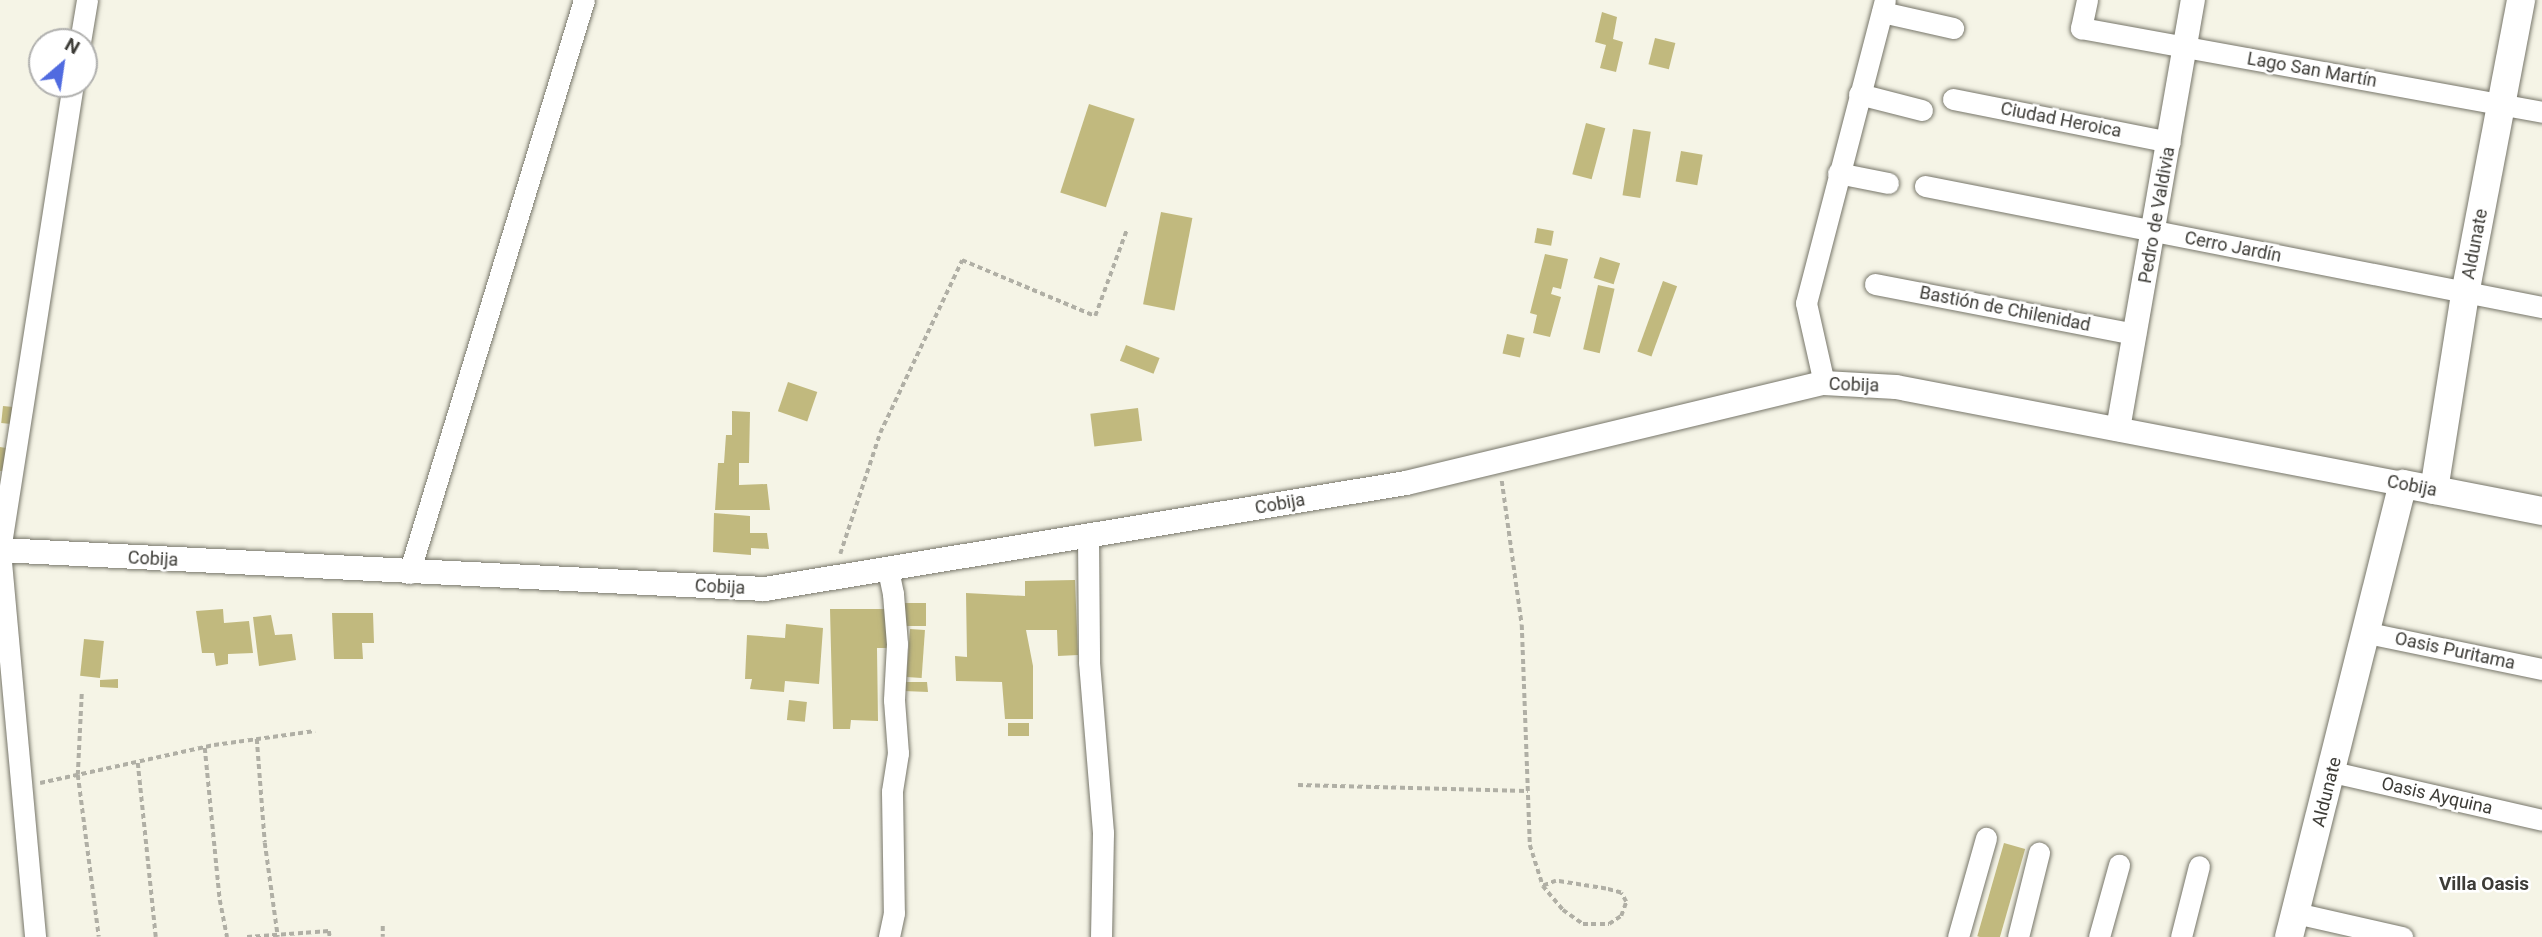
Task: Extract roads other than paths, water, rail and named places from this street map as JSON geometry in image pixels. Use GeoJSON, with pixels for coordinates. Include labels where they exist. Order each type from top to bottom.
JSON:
{"type":"FeatureCollection","features":[{"type":"Feature","properties":{"kind":"main road","name":"Aldunate"},"geometry":{"type":"LineString","coordinates":[[2434,490],[2465,294],[2521,0]]}},
{"type":"Feature","properties":{"kind":"main road","name":"Aldunate"},"geometry":{"type":"LineString","coordinates":[[2293,925],[2368,633],[2403,484]]}},
{"type":"Feature","properties":{"kind":"main road","name":"Cobija"},"geometry":{"type":"LineString","coordinates":[[2403,484],[2542,511]]}},
{"type":"Feature","properties":{"kind":"street"},"geometry":{"type":"LineString","coordinates":[[82,28],[87,0]]}},
{"type":"Feature","properties":{"kind":"street"},"geometry":{"type":"LineString","coordinates":[[409,573],[584,0]]}},
{"type":"Feature","properties":{"kind":"street","name":"Lago San Martín"},"geometry":{"type":"LineString","coordinates":[[2087,0],[2081,28],[2542,112]]}},
{"type":"Feature","properties":{"kind":"street","name":"Pedro de Valdivia"},"geometry":{"type":"LineString","coordinates":[[2118,429],[2193,0]]}},
{"type":"Feature","properties":{"kind":"street"},"geometry":{"type":"LineString","coordinates":[[1824,383],[1806,303],[1883,6],[1953,28]]}},
{"type":"Feature","properties":{"kind":"street"},"geometry":{"type":"LineString","coordinates":[[1859,94],[1922,110]]}},
{"type":"Feature","properties":{"kind":"street"},"geometry":{"type":"LineString","coordinates":[[35,937],[0,550],[72,98]]}},
{"type":"Feature","properties":{"kind":"street","name":"Ciudad Heroica"},"geometry":{"type":"LineString","coordinates":[[1953,99],[2170,142]]}},
{"type":"Feature","properties":{"kind":"street"},"geometry":{"type":"LineString","coordinates":[[1838,173],[1888,183]]}},
{"type":"Feature","properties":{"kind":"street","name":"Cerro Jardín"},"geometry":{"type":"LineString","coordinates":[[1925,187],[2542,307]]}},
{"type":"Feature","properties":{"kind":"street","name":"Bastión de Chilenidad"},"geometry":{"type":"LineString","coordinates":[[1874,284],[2135,334]]}},
{"type":"Feature","properties":{"kind":"street","name":"Cobija"},"geometry":{"type":"LineString","coordinates":[[0,550],[409,573],[765,589],[1406,483],[1824,383],[1896,387],[2403,484]]}},
{"type":"Feature","properties":{"kind":"street"},"geometry":{"type":"LineString","coordinates":[[1088,537],[1089,662],[1103,833],[1101,937]]}},
{"type":"Feature","properties":{"kind":"street"},"geometry":{"type":"LineString","coordinates":[[888,570],[897,644],[894,700],[898,753],[892,792],[894,912],[888,937]]}},
{"type":"Feature","properties":{"kind":"street","name":"Oasis Puritama"},"geometry":{"type":"LineString","coordinates":[[2368,633],[2542,669]]}},
{"type":"Feature","properties":{"kind":"street","name":"Oasis Ayquina"},"geometry":{"type":"LineString","coordinates":[[2333,772],[2542,820]]}},
{"type":"Feature","properties":{"kind":"street"},"geometry":{"type":"LineString","coordinates":[[1958,937],[1986,838]]}},
{"type":"Feature","properties":{"kind":"street"},"geometry":{"type":"LineString","coordinates":[[2018,937],[2039,853]]}},
{"type":"Feature","properties":{"kind":"street"},"geometry":{"type":"LineString","coordinates":[[2099,937],[2119,865]]}},
{"type":"Feature","properties":{"kind":"street"},"geometry":{"type":"LineString","coordinates":[[2181,937],[2199,866]]}},
{"type":"Feature","properties":{"kind":"street"},"geometry":{"type":"LineString","coordinates":[[2293,925],[2402,937]]}},
{"type":"Feature","properties":{"kind":"district","name":"Villa Oasis"},"geometry":{"type":"Point","coordinates":[2484,884]}}]}
